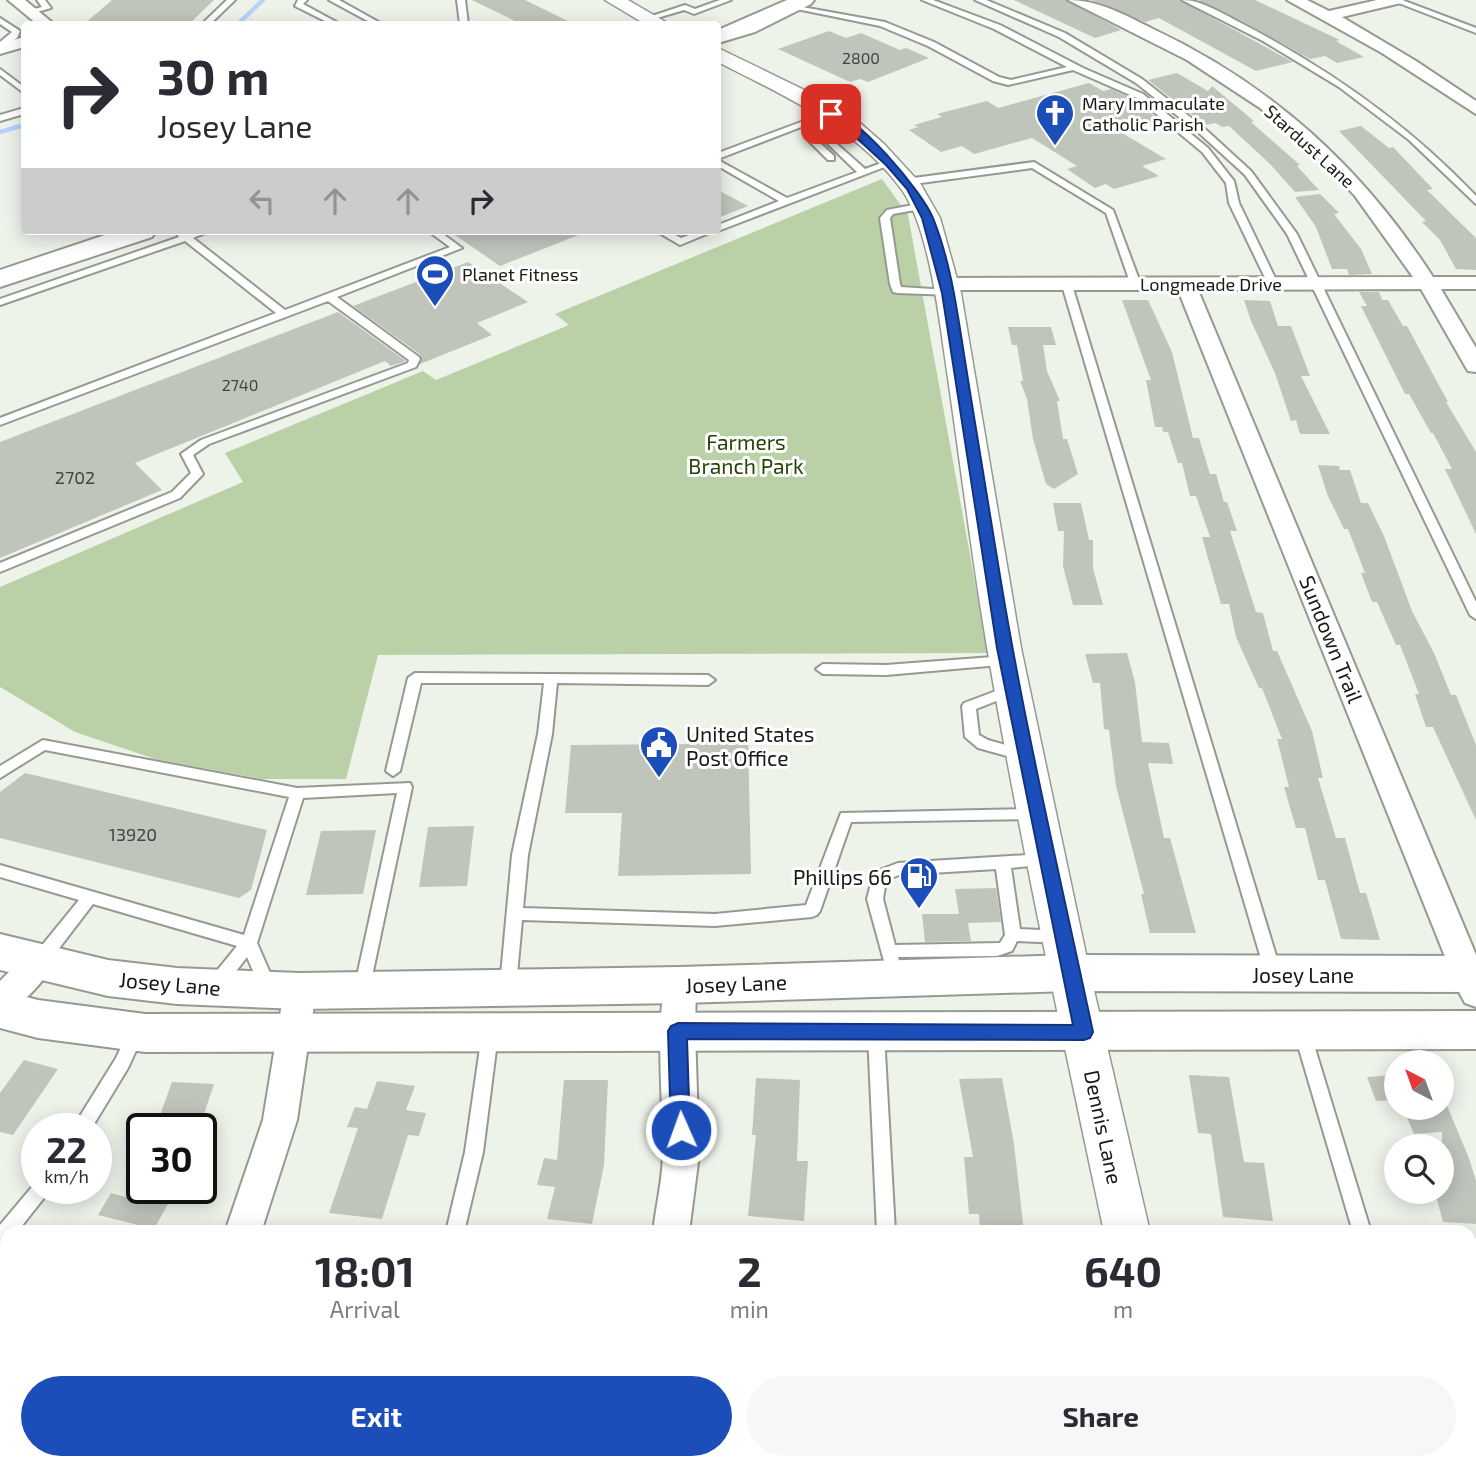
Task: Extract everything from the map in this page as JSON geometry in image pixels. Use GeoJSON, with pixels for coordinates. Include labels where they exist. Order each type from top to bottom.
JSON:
{"type":"FeatureCollection","features":[{"type":"Feature","properties":{"kind":"main road"},"geometry":{"type":"LineString","coordinates":[[721,21],[789,2]]}},
{"type":"Feature","properties":{"kind":"main road"},"geometry":{"type":"LineString","coordinates":[[721,36],[789,2]]}},
{"type":"Feature","properties":{"kind":"main road"},"geometry":{"type":"LineString","coordinates":[[0,262],[82,235]]}},
{"type":"Feature","properties":{"kind":"main road"},"geometry":{"type":"LineString","coordinates":[[0,279],[131,235]]}},
{"type":"Feature","properties":{"kind":"main road","name":"Josey Lane"},"geometry":{"type":"LineString","coordinates":[[0,1009],[38,1019],[136,1032],[362,990],[680,985],[1004,954],[1066,955],[1273,974],[1474,981]]}},
{"type":"Feature","properties":{"kind":"main road","name":"Josey Lane"},"geometry":{"type":"LineString","coordinates":[[19,958],[108,978],[214,987],[287,1005],[490,1032],[1476,1030]]}},
{"type":"Feature","properties":{"kind":"street"},"geometry":{"type":"LineString","coordinates":[[16,0],[37,6]]}},
{"type":"Feature","properties":{"kind":"street"},"geometry":{"type":"LineString","coordinates":[[614,0],[651,21]]}},
{"type":"Feature","properties":{"kind":"street","name":"Stardust Lane"},"geometry":{"type":"LineString","coordinates":[[1076,0],[1190,56],[1268,106],[1298,129],[1361,192],[1401,243],[1476,366]]}},
{"type":"Feature","properties":{"kind":"street"},"geometry":{"type":"LineString","coordinates":[[1295,0],[1328,16],[1427,75],[1476,110]]}},
{"type":"Feature","properties":{"kind":"street"},"geometry":{"type":"LineString","coordinates":[[1328,16],[1395,0]]}},
{"type":"Feature","properties":{"kind":"street"},"geometry":{"type":"LineString","coordinates":[[4,48],[21,43]]}},
{"type":"Feature","properties":{"kind":"street"},"geometry":{"type":"LineString","coordinates":[[721,56],[852,128],[896,181]]}},
{"type":"Feature","properties":{"kind":"street","name":"Dennis Lane"},"geometry":{"type":"LineString","coordinates":[[896,181],[947,289],[1010,675],[1066,955],[1125,1225]]}},
{"type":"Feature","properties":{"kind":"street","name":"Longmeade Drive"},"geometry":{"type":"LineString","coordinates":[[947,289],[1067,285],[1476,283]]}},
{"type":"Feature","properties":{"kind":"street","name":"Sundown Trail"},"geometry":{"type":"LineString","coordinates":[[1186,285],[1474,981]]}},
{"type":"Feature","properties":{"kind":"street"},"geometry":{"type":"LineString","coordinates":[[0,1002],[19,958]]}},
{"type":"Feature","properties":{"kind":"street"},"geometry":{"type":"LineString","coordinates":[[672,1225],[681,1155],[678,1031],[680,985]]}},
{"type":"Feature","properties":{"kind":"street"},"geometry":{"type":"LineString","coordinates":[[245,1225],[280,1120],[287,1005]]}},
{"type":"Feature","properties":{"kind":"lane"},"geometry":{"type":"LineString","coordinates":[[209,21],[231,0]]}},
{"type":"Feature","properties":{"kind":"lane"},"geometry":{"type":"LineString","coordinates":[[303,0],[298,4],[330,21]]}},
{"type":"Feature","properties":{"kind":"lane"},"geometry":{"type":"LineString","coordinates":[[333,0],[372,21]]}},
{"type":"Feature","properties":{"kind":"lane"},"geometry":{"type":"LineString","coordinates":[[461,0],[464,21]]}},
{"type":"Feature","properties":{"kind":"lane"},"geometry":{"type":"LineString","coordinates":[[670,0],[694,12],[727,0]]}},
{"type":"Feature","properties":{"kind":"lane"},"geometry":{"type":"LineString","coordinates":[[926,0],[1020,37],[1075,67],[1140,96],[1205,150],[1231,183],[1234,203],[1273,284]]}},
{"type":"Feature","properties":{"kind":"lane"},"geometry":{"type":"LineString","coordinates":[[979,0],[1062,36],[1139,81],[1201,130],[1248,173],[1292,234],[1476,615]]}},
{"type":"Feature","properties":{"kind":"lane"},"geometry":{"type":"LineString","coordinates":[[1186,0],[1251,29],[1324,72],[1391,120],[1445,166],[1476,201]]}},
{"type":"Feature","properties":{"kind":"lane"},"geometry":{"type":"LineString","coordinates":[[1395,0],[1476,31]]}},
{"type":"Feature","properties":{"kind":"lane"},"geometry":{"type":"LineString","coordinates":[[789,2],[882,24],[931,44],[996,79],[1011,83],[1075,67]]}},
{"type":"Feature","properties":{"kind":"lane"},"geometry":{"type":"LineString","coordinates":[[655,21],[685,7]]}},
{"type":"Feature","properties":{"kind":"lane"},"geometry":{"type":"LineString","coordinates":[[0,20],[16,32],[2,44],[4,48]]}},
{"type":"Feature","properties":{"kind":"lane"},"geometry":{"type":"LineString","coordinates":[[0,71],[21,88]]}},
{"type":"Feature","properties":{"kind":"lane"},"geometry":{"type":"LineString","coordinates":[[0,118],[21,112]]}},
{"type":"Feature","properties":{"kind":"lane"},"geometry":{"type":"LineString","coordinates":[[721,155],[831,114]]}},
{"type":"Feature","properties":{"kind":"lane"},"geometry":{"type":"LineString","coordinates":[[831,158],[814,142],[828,139],[896,181]]}},
{"type":"Feature","properties":{"kind":"lane"},"geometry":{"type":"LineString","coordinates":[[721,165],[786,201]]}},
{"type":"Feature","properties":{"kind":"lane"},"geometry":{"type":"LineString","coordinates":[[721,227],[786,201],[896,181],[1034,165],[1110,212],[1136,285]]}},
{"type":"Feature","properties":{"kind":"lane"},"geometry":{"type":"LineString","coordinates":[[896,181],[890,212],[885,218],[897,290],[906,292],[947,289]]}},
{"type":"Feature","properties":{"kind":"lane"},"geometry":{"type":"LineString","coordinates":[[0,302],[179,235]]}},
{"type":"Feature","properties":{"kind":"lane"},"geometry":{"type":"LineString","coordinates":[[183,235],[284,314]]}},
{"type":"Feature","properties":{"kind":"lane"},"geometry":{"type":"LineString","coordinates":[[0,422],[457,248],[439,235]]}},
{"type":"Feature","properties":{"kind":"lane"},"geometry":{"type":"LineString","coordinates":[[668,235],[680,242],[698,235]]}},
{"type":"Feature","properties":{"kind":"lane"},"geometry":{"type":"LineString","coordinates":[[1067,285],[1273,974]]}},
{"type":"Feature","properties":{"kind":"lane"},"geometry":{"type":"LineString","coordinates":[[0,568],[176,495],[197,474],[187,454],[205,442],[412,365],[415,359],[330,297]]}},
{"type":"Feature","properties":{"kind":"lane"},"geometry":{"type":"LineString","coordinates":[[823,669],[1010,675]]}},
{"type":"Feature","properties":{"kind":"lane"},"geometry":{"type":"LineString","coordinates":[[1010,675],[969,706],[972,737],[983,744],[1027,757]]}},
{"type":"Feature","properties":{"kind":"lane"},"geometry":{"type":"LineString","coordinates":[[393,771],[415,678],[708,680]]}},
{"type":"Feature","properties":{"kind":"lane"},"geometry":{"type":"LineString","coordinates":[[507,988],[520,855],[545,734],[551,678]]}},
{"type":"Feature","properties":{"kind":"lane"},"geometry":{"type":"LineString","coordinates":[[0,774],[43,745],[297,793],[405,787],[362,990]]}},
{"type":"Feature","properties":{"kind":"lane"},"geometry":{"type":"LineString","coordinates":[[214,987],[249,943],[297,793]]}},
{"type":"Feature","properties":{"kind":"lane"},"geometry":{"type":"LineString","coordinates":[[514,914],[715,920],[812,912],[846,817],[1039,814]]}},
{"type":"Feature","properties":{"kind":"lane"},"geometry":{"type":"LineString","coordinates":[[892,965],[875,899],[878,876],[898,869],[1048,860]]}},
{"type":"Feature","properties":{"kind":"lane"},"geometry":{"type":"LineString","coordinates":[[1003,863],[1004,954]]}},
{"type":"Feature","properties":{"kind":"lane"},"geometry":{"type":"LineString","coordinates":[[0,871],[249,943],[287,1005]]}},
{"type":"Feature","properties":{"kind":"lane"},"geometry":{"type":"LineString","coordinates":[[19,958],[90,897]]}},
{"type":"Feature","properties":{"kind":"lane"},"geometry":{"type":"LineString","coordinates":[[1302,1031],[1360,1225]]}},
{"type":"Feature","properties":{"kind":"lane"},"geometry":{"type":"LineString","coordinates":[[91,1113],[122,1063],[136,1032]]}},
{"type":"Feature","properties":{"kind":"lane"},"geometry":{"type":"LineString","coordinates":[[457,1225],[474,1152],[490,1032]]}},
{"type":"Feature","properties":{"kind":"lane"},"geometry":{"type":"LineString","coordinates":[[876,1032],[886,1225]]}},
{"type":"Feature","properties":{"kind":"lane"},"geometry":{"type":"LineString","coordinates":[[11,1225],[28,1204]]}},
{"type":"Feature","properties":{"kind":"green space","name":"Farmers Branch Park"},"geometry":{"type":"Polygon","coordinates":[[[882,179],[908,215],[988,653],[378,655],[346,779],[261,779],[155,759],[75,732],[0,687],[0,587],[243,482],[225,453],[423,371],[436,380],[569,325],[555,314],[882,179]]]}},
{"type":"Feature","properties":{"kind":"building"},"geometry":{"type":"Polygon","coordinates":[[[112,0],[214,0],[192,21],[88,21],[112,0]]]}},
{"type":"Feature","properties":{"kind":"building"},"geometry":{"type":"Polygon","coordinates":[[[472,0],[525,0],[568,21],[515,21],[472,0]]]}},
{"type":"Feature","properties":{"kind":"building"},"geometry":{"type":"Polygon","coordinates":[[[1014,0],[1066,0],[1121,30],[1095,38],[1014,0]]]}},
{"type":"Feature","properties":{"kind":"building"},"geometry":{"type":"Polygon","coordinates":[[[1091,0],[1180,0],[1293,62],[1256,71],[1159,18],[1145,22],[1091,0]]]}},
{"type":"Feature","properties":{"kind":"building"},"geometry":{"type":"Polygon","coordinates":[[[1198,0],[1255,0],[1340,40],[1336,41],[1364,57],[1337,63],[1325,56],[1310,59],[1198,0]]]}},
{"type":"Feature","properties":{"kind":"building"},"geometry":{"type":"Polygon","coordinates":[[[829,31],[846,38],[861,33],[900,50],[906,48],[929,58],[868,82],[860,79],[850,82],[778,49],[829,31]]]}},
{"type":"Feature","properties":{"kind":"building"},"geometry":{"type":"Polygon","coordinates":[[[1177,73],[1208,91],[1212,86],[1300,165],[1297,166],[1319,190],[1295,192],[1269,163],[1229,126],[1222,127],[1216,123],[1205,125],[1148,80],[1177,73]]]}},
{"type":"Feature","properties":{"kind":"building"},"geometry":{"type":"Polygon","coordinates":[[[1089,83],[1103,91],[1111,89],[1136,100],[1161,122],[1122,133],[1166,159],[1142,166],[1159,176],[1114,189],[1106,184],[1095,188],[1067,169],[1077,166],[1032,138],[974,154],[962,146],[941,152],[909,130],[918,127],[914,125],[942,117],[937,114],[987,101],[998,108],[1089,83]]]}},
{"type":"Feature","properties":{"kind":"building"},"geometry":{"type":"Polygon","coordinates":[[[1361,126],[1389,148],[1393,147],[1433,189],[1427,190],[1476,238],[1476,270],[1456,269],[1440,240],[1422,222],[1426,221],[1339,131],[1361,126]]]}},
{"type":"Feature","properties":{"kind":"building"},"geometry":{"type":"Polygon","coordinates":[[[721,192],[748,206],[721,217],[721,192]]]}},
{"type":"Feature","properties":{"kind":"building"},"geometry":{"type":"Polygon","coordinates":[[[1320,194],[1339,213],[1334,214],[1361,249],[1372,274],[1349,275],[1347,269],[1332,269],[1316,227],[1295,197],[1320,194]]]}},
{"type":"Feature","properties":{"kind":"building"},"geometry":{"type":"Polygon","coordinates":[[[455,235],[578,235],[500,266],[455,235]]]}},
{"type":"Feature","properties":{"kind":"building","name":"Planet Fitness"},"geometry":{"type":"Polygon","coordinates":[[[468,262],[528,302],[477,323],[492,335],[420,364],[421,355],[353,306],[468,262]]]}},
{"type":"Feature","properties":{"kind":"building"},"geometry":{"type":"Polygon","coordinates":[[[1359,292],[1379,292],[1382,300],[1388,300],[1403,326],[1407,326],[1446,402],[1476,452],[1476,534],[1445,469],[1452,469],[1409,394],[1405,394],[1361,306],[1367,306],[1359,292]]]}},
{"type":"Feature","properties":{"kind":"building"},"geometry":{"type":"Polygon","coordinates":[[[1122,300],[1148,300],[1172,352],[1193,438],[1199,438],[1210,474],[1216,474],[1224,502],[1227,502],[1237,531],[1230,531],[1256,612],[1263,613],[1273,651],[1277,651],[1312,731],[1323,778],[1318,778],[1336,838],[1345,838],[1360,893],[1366,893],[1380,940],[1341,939],[1325,880],[1318,880],[1305,828],[1296,828],[1284,787],[1289,787],[1277,739],[1282,739],[1262,688],[1259,688],[1236,637],[1229,604],[1221,604],[1202,537],[1210,537],[1196,496],[1190,496],[1182,463],[1178,463],[1168,432],[1163,432],[1162,427],[1155,427],[1146,380],[1151,380],[1122,300]]]}},
{"type":"Feature","properties":{"kind":"building"},"geometry":{"type":"Polygon","coordinates":[[[1244,300],[1270,301],[1278,326],[1291,326],[1310,376],[1301,376],[1330,434],[1300,434],[1296,420],[1291,421],[1275,373],[1244,300]]]}},
{"type":"Feature","properties":{"kind":"building"},"geometry":{"type":"Polygon","coordinates":[[[338,312],[406,361],[391,366],[385,361],[135,463],[162,490],[0,558],[0,442],[338,312]]]}},
{"type":"Feature","properties":{"kind":"building"},"geometry":{"type":"Polygon","coordinates":[[[1008,327],[1051,327],[1056,345],[1043,345],[1047,371],[1060,401],[1057,401],[1063,439],[1067,439],[1078,474],[1054,489],[1046,484],[1033,439],[1027,399],[1020,381],[1023,381],[1017,345],[1012,345],[1008,327]]]}},
{"type":"Feature","properties":{"kind":"building"},"geometry":{"type":"Polygon","coordinates":[[[1318,465],[1339,466],[1340,470],[1350,470],[1361,503],[1368,503],[1384,536],[1412,611],[1434,653],[1451,695],[1456,695],[1476,745],[1476,820],[1433,727],[1426,727],[1415,694],[1419,694],[1400,645],[1396,645],[1377,602],[1372,602],[1361,573],[1365,573],[1348,529],[1344,529],[1327,494],[1318,465]]]}},
{"type":"Feature","properties":{"kind":"building"},"geometry":{"type":"Polygon","coordinates":[[[1053,503],[1081,503],[1089,540],[1093,540],[1093,568],[1103,605],[1073,605],[1063,566],[1064,531],[1058,531],[1053,503]]]}},
{"type":"Feature","properties":{"kind":"building"},"geometry":{"type":"Polygon","coordinates":[[[1127,653],[1135,682],[1142,742],[1169,743],[1173,764],[1148,763],[1164,838],[1170,838],[1196,933],[1150,933],[1141,894],[1144,894],[1116,786],[1109,730],[1104,729],[1100,683],[1093,683],[1085,654],[1127,653]]]}},
{"type":"Feature","properties":{"kind":"building","name":"United States Post Office"},"geometry":{"type":"Polygon","coordinates":[[[748,732],[751,874],[618,876],[622,813],[565,813],[571,745],[688,744],[688,733],[748,732]]]}},
{"type":"Feature","properties":{"kind":"building"},"geometry":{"type":"Polygon","coordinates":[[[25,773],[267,830],[251,890],[239,898],[0,838],[0,792],[25,773]]]}},
{"type":"Feature","properties":{"kind":"building"},"geometry":{"type":"Polygon","coordinates":[[[474,826],[467,886],[419,887],[428,827],[474,826]]]}},
{"type":"Feature","properties":{"kind":"building"},"geometry":{"type":"Polygon","coordinates":[[[376,830],[363,894],[306,895],[321,831],[376,830]]]}},
{"type":"Feature","properties":{"kind":"building"},"geometry":{"type":"Polygon","coordinates":[[[996,888],[1001,922],[968,923],[971,941],[925,942],[922,914],[959,914],[955,889],[996,888]]]}},
{"type":"Feature","properties":{"kind":"building"},"geometry":{"type":"Polygon","coordinates":[[[24,1060],[58,1069],[28,1113],[21,1113],[21,1123],[13,1135],[0,1132],[0,1093],[24,1060]]]}},
{"type":"Feature","properties":{"kind":"building"},"geometry":{"type":"Polygon","coordinates":[[[1189,1075],[1229,1077],[1244,1162],[1264,1163],[1273,1221],[1223,1217],[1211,1134],[1198,1133],[1189,1075]]]}},
{"type":"Feature","properties":{"kind":"building"},"geometry":{"type":"Polygon","coordinates":[[[1384,1076],[1384,1101],[1376,1101],[1367,1077],[1384,1076]]]}},
{"type":"Feature","properties":{"kind":"building"},"geometry":{"type":"Polygon","coordinates":[[[756,1078],[800,1080],[797,1161],[808,1161],[804,1221],[748,1216],[756,1135],[752,1135],[756,1078]]]}},
{"type":"Feature","properties":{"kind":"building"},"geometry":{"type":"Polygon","coordinates":[[[1002,1078],[1014,1144],[1023,1225],[980,1225],[979,1214],[969,1214],[964,1157],[973,1157],[959,1079],[1002,1078]]]}},
{"type":"Feature","properties":{"kind":"building"},"geometry":{"type":"Polygon","coordinates":[[[564,1080],[608,1080],[604,1165],[592,1224],[547,1219],[555,1187],[537,1185],[544,1158],[557,1160],[564,1080]]]}},
{"type":"Feature","properties":{"kind":"building"},"geometry":{"type":"Polygon","coordinates":[[[377,1081],[415,1086],[406,1110],[426,1113],[419,1136],[408,1135],[382,1219],[329,1213],[358,1128],[347,1127],[355,1107],[367,1109],[377,1081]]]}},
{"type":"Feature","properties":{"kind":"building"},"geometry":{"type":"Polygon","coordinates":[[[172,1082],[214,1084],[204,1113],[161,1113],[172,1082]]]}},
{"type":"Feature","properties":{"kind":"building"},"geometry":{"type":"Polygon","coordinates":[[[1408,1120],[1453,1120],[1476,1181],[1476,1224],[1443,1222],[1438,1204],[1454,1204],[1454,1134],[1414,1134],[1408,1120]]]}},
{"type":"Feature","properties":{"kind":"building"},"geometry":{"type":"Polygon","coordinates":[[[112,1193],[126,1197],[126,1204],[168,1204],[156,1225],[138,1225],[98,1215],[104,1204],[112,1204],[112,1193]]]}},
{"type":"Feature","properties":{"kind":"waterway"},"geometry":{"type":"LineString","coordinates":[[241,21],[263,0]]}},
{"type":"Feature","properties":{"kind":"waterway"},"geometry":{"type":"LineString","coordinates":[[0,132],[21,126]]}},
{"type":"Feature","properties":{"kind":"place","name":"Mary Immaculate Catholic Parish"},"geometry":{"type":"Point","coordinates":[1055,147]}},
{"type":"Feature","properties":{"kind":"place","name":"Planet Fitness"},"geometry":{"type":"Point","coordinates":[435,308]}},
{"type":"Feature","properties":{"kind":"place","name":"United States Post Office"},"geometry":{"type":"Point","coordinates":[659,779]}},
{"type":"Feature","properties":{"kind":"place","name":"Phillips 66"},"geometry":{"type":"Point","coordinates":[919,910]}},
{"type":"Feature","properties":{"kind":"route"},"geometry":{"type":"LineString","coordinates":[[681,1130],[678,1031],[1084,1032],[1004,648],[948,293],[928,218],[912,188],[890,163],[852,128],[831,114]]}}]}
